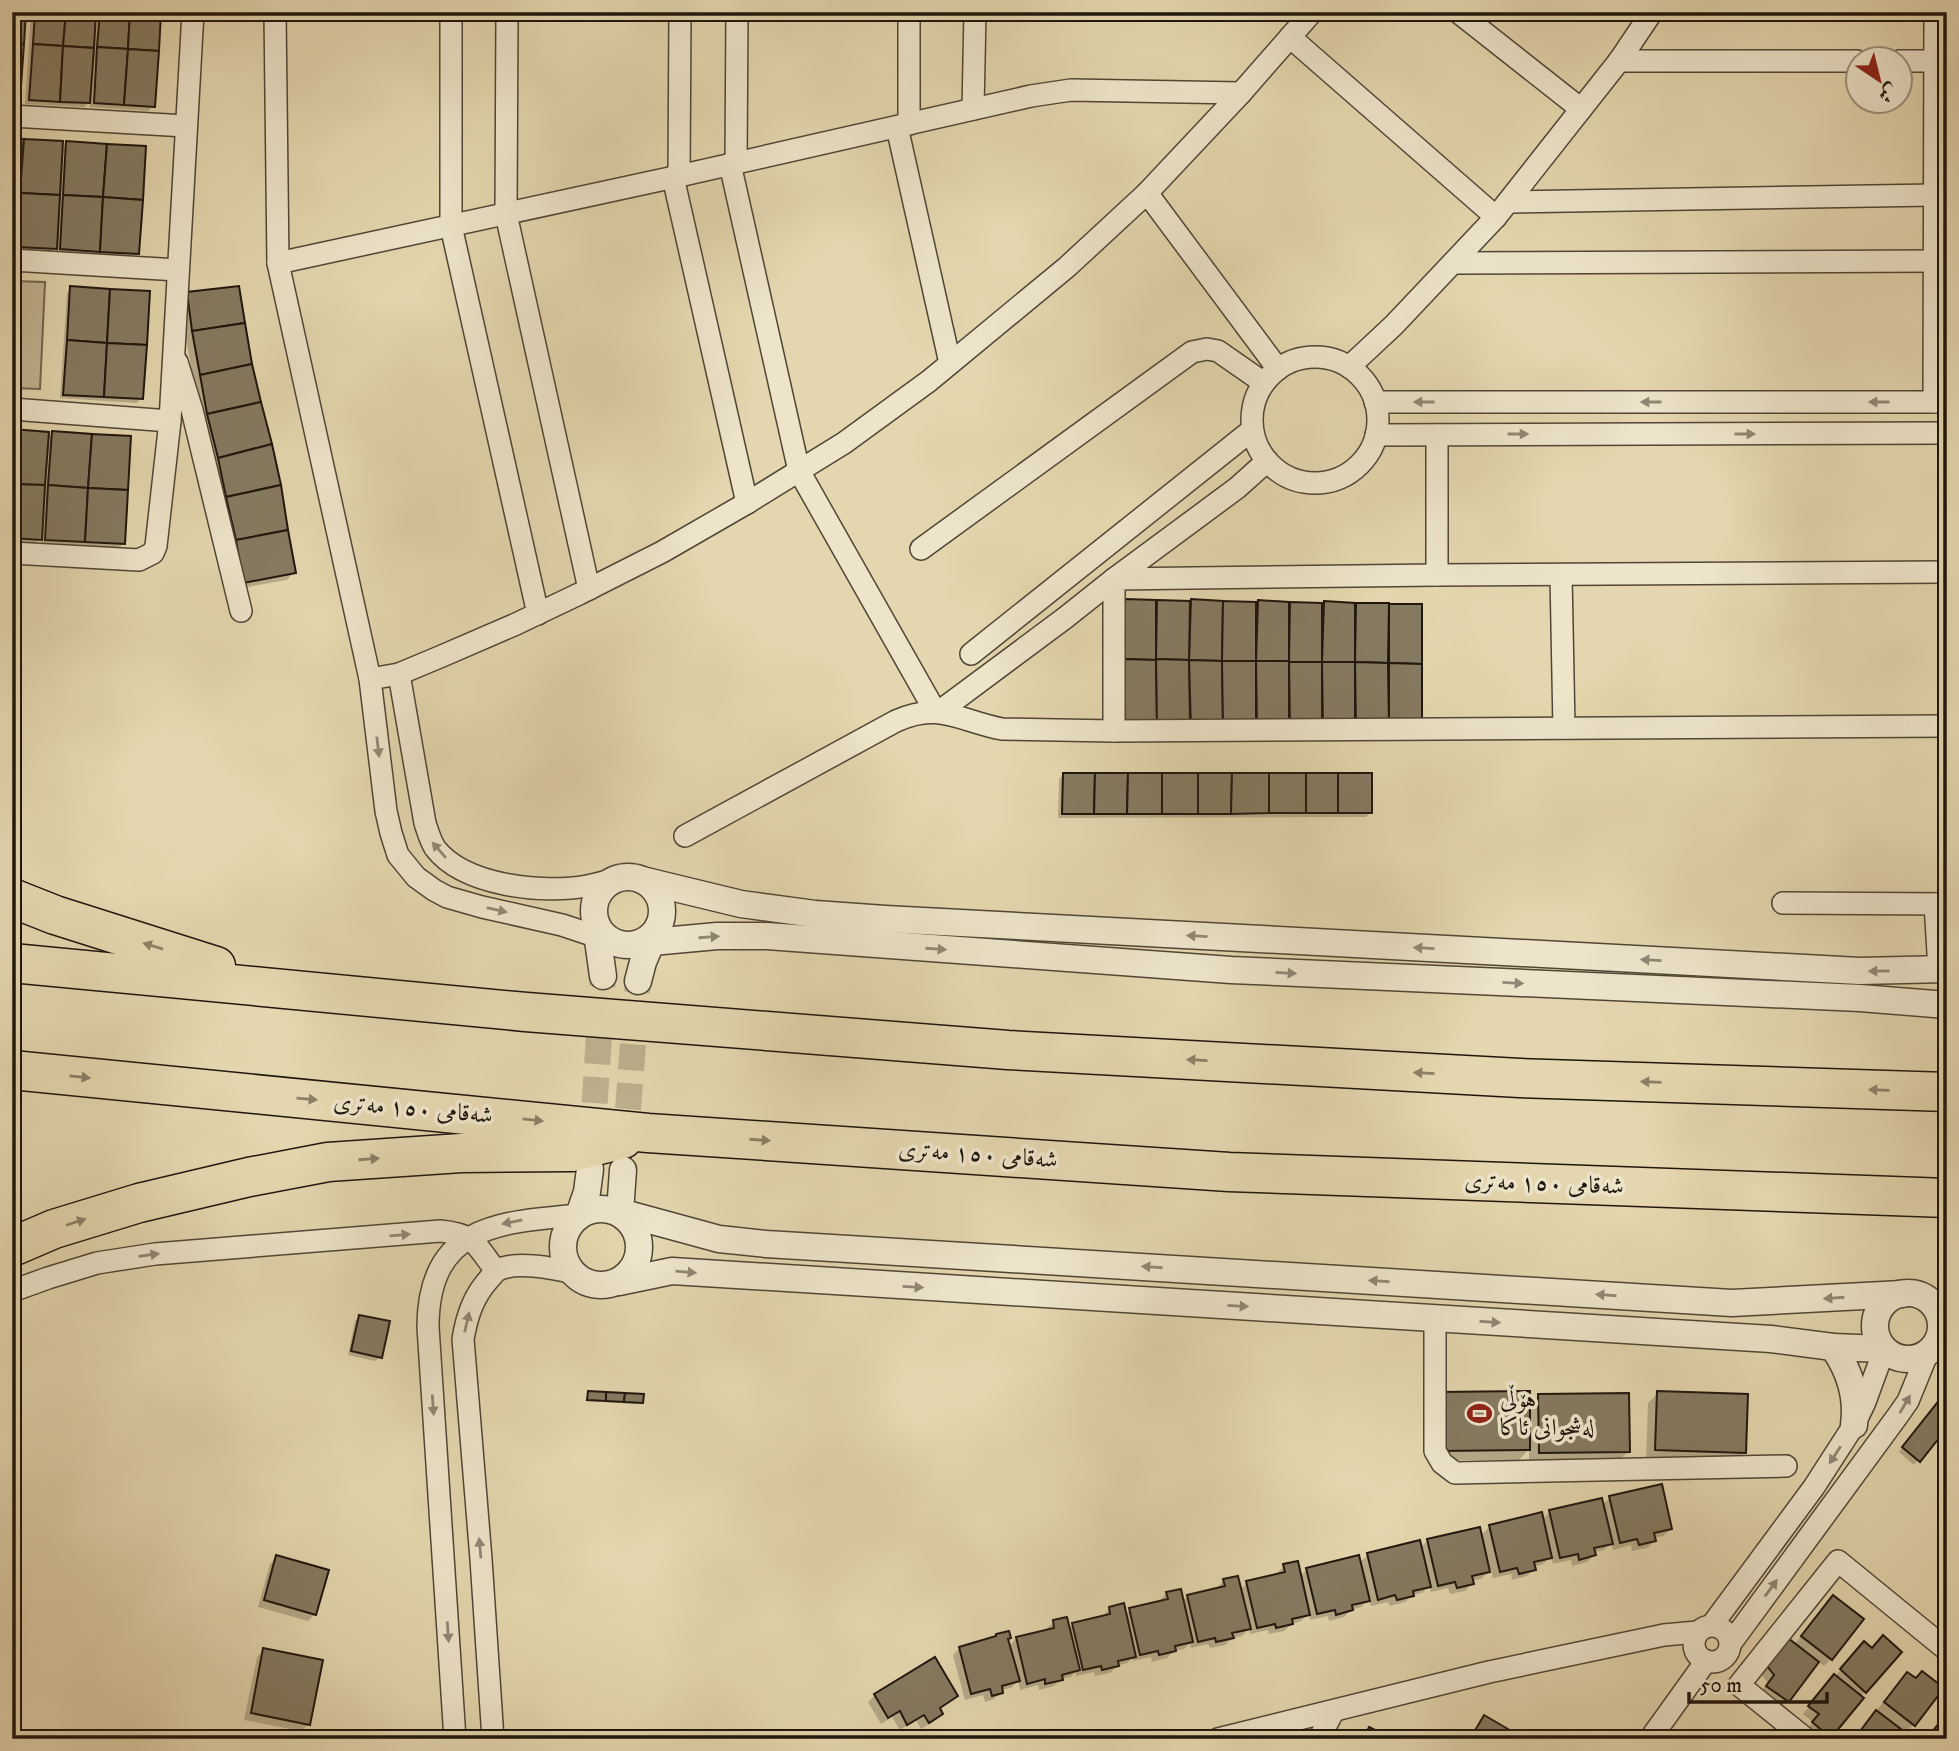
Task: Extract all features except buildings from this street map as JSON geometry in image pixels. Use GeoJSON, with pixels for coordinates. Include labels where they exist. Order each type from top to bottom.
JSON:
{"type":"FeatureCollection","features":[{"type":"Feature","properties":{"kind":"highway"},"geometry":{"type":"LineString","coordinates":[[12,898],[55,915],[288,989]]}},
{"type":"Feature","properties":{"kind":"highway"},"geometry":{"type":"LineString","coordinates":[[12,964],[526,1012],[1008,1050],[1520,1078],[1947,1092]]}},
{"type":"Feature","properties":{"kind":"highway","name":"شەقامی ١٥٠ مەتری"},"geometry":{"type":"LineString","coordinates":[[12,1070],[648,1133],[1229,1172],[1947,1198]]}},
{"type":"Feature","properties":{"kind":"highway"},"geometry":{"type":"LineString","coordinates":[[12,1247],[54,1230],[139,1203],[262,1174],[328,1162],[461,1153],[572,1152],[648,1133]]}},
{"type":"Feature","properties":{"kind":"street"},"geometry":{"type":"LineString","coordinates":[[12,553],[139,561],[146,558],[156,546],[170,421],[193,12]]}},
{"type":"Feature","properties":{"kind":"street"},"geometry":{"type":"LineString","coordinates":[[275,12],[278,263],[370,679],[391,833],[398,855],[410,872],[447,897],[601,935],[620,946],[631,946],[649,940],[767,936],[1231,970],[1860,998],[1947,1005]]}},
{"type":"Feature","properties":{"kind":"street"},"geometry":{"type":"LineString","coordinates":[[451,12],[451,226],[538,614]]}},
{"type":"Feature","properties":{"kind":"street"},"geometry":{"type":"LineString","coordinates":[[507,12],[506,214],[589,589]]}},
{"type":"Feature","properties":{"kind":"street"},"geometry":{"type":"LineString","coordinates":[[680,12],[676,176],[747,503]]}},
{"type":"Feature","properties":{"kind":"street"},"geometry":{"type":"LineString","coordinates":[[737,12],[733,164],[799,471],[938,711]]}},
{"type":"Feature","properties":{"kind":"street"},"geometry":{"type":"LineString","coordinates":[[909,12],[903,125],[950,363]]}},
{"type":"Feature","properties":{"kind":"street"},"geometry":{"type":"LineString","coordinates":[[973,109],[975,12]]}},
{"type":"Feature","properties":{"kind":"street"},"geometry":{"type":"LineString","coordinates":[[370,679],[399,674],[589,589],[662,552],[844,443],[929,381],[1067,267],[1147,194],[1312,12]]}},
{"type":"Feature","properties":{"kind":"street"},"geometry":{"type":"LineString","coordinates":[[1458,12],[1581,109]]}},
{"type":"Feature","properties":{"kind":"street"},"geometry":{"type":"LineString","coordinates":[[1349,367],[1394,325],[1502,209],[1619,61],[1652,12]]}},
{"type":"Feature","properties":{"kind":"street"},"geometry":{"type":"LineString","coordinates":[[1375,402],[1940,402],[1934,261],[1935,12]]}},
{"type":"Feature","properties":{"kind":"street"},"geometry":{"type":"LineString","coordinates":[[1290,37],[1502,209],[1934,195]]}},
{"type":"Feature","properties":{"kind":"street"},"geometry":{"type":"LineString","coordinates":[[1619,61],[1843,61]]}},
{"type":"Feature","properties":{"kind":"street"},"geometry":{"type":"LineString","coordinates":[[1913,61],[1935,61]]}},
{"type":"Feature","properties":{"kind":"street"},"geometry":{"type":"LineString","coordinates":[[278,263],[1031,96],[1071,90],[1241,93]]}},
{"type":"Feature","properties":{"kind":"street"},"geometry":{"type":"LineString","coordinates":[[12,116],[186,127]]}},
{"type":"Feature","properties":{"kind":"street"},"geometry":{"type":"LineString","coordinates":[[1147,194],[1271,376]]}},
{"type":"Feature","properties":{"kind":"street"},"geometry":{"type":"LineString","coordinates":[[12,261],[178,270]]}},
{"type":"Feature","properties":{"kind":"street"},"geometry":{"type":"LineString","coordinates":[[1453,263],[1934,261]]}},
{"type":"Feature","properties":{"kind":"street"},"geometry":{"type":"LineString","coordinates":[[174,338],[174,355],[192,410],[241,611]]}},
{"type":"Feature","properties":{"kind":"street"},"geometry":{"type":"LineString","coordinates":[[921,549],[1192,352],[1207,349],[1219,351],[1271,376]]}},
{"type":"Feature","properties":{"kind":"street"},"geometry":{"type":"LineString","coordinates":[[1315,357],[1334,360],[1349,367],[1366,383],[1375,402],[1378,420],[1371,448],[1352,471],[1334,480],[1315,483],[1295,480],[1278,471],[1258,449],[1252,430],[1252,410],[1258,392],[1271,376],[1295,360],[1315,357]]}},
{"type":"Feature","properties":{"kind":"street"},"geometry":{"type":"LineString","coordinates":[[12,409],[170,421]]}},
{"type":"Feature","properties":{"kind":"street"},"geometry":{"type":"LineString","coordinates":[[971,654],[1252,430]]}},
{"type":"Feature","properties":{"kind":"street"},"geometry":{"type":"LineString","coordinates":[[1376,435],[1947,433]]}},
{"type":"Feature","properties":{"kind":"street"},"geometry":{"type":"LineString","coordinates":[[1437,435],[1437,575]]}},
{"type":"Feature","properties":{"kind":"street"},"geometry":{"type":"LineString","coordinates":[[938,711],[1237,488],[1267,461]]}},
{"type":"Feature","properties":{"kind":"street"},"geometry":{"type":"LineString","coordinates":[[1114,579],[1947,572]]}},
{"type":"Feature","properties":{"kind":"street"},"geometry":{"type":"LineString","coordinates":[[1561,575],[1564,728]]}},
{"type":"Feature","properties":{"kind":"street"},"geometry":{"type":"LineString","coordinates":[[1114,579],[1114,731]]}},
{"type":"Feature","properties":{"kind":"street"},"geometry":{"type":"LineString","coordinates":[[399,674],[430,841],[443,856],[474,875],[520,886],[554,888],[630,879],[741,904],[815,914],[885,919],[1860,971],[1943,969],[1941,904],[1783,903]]}},
{"type":"Feature","properties":{"kind":"street"},"geometry":{"type":"LineString","coordinates":[[685,836],[913,713],[938,711],[1002,729],[1114,731],[1947,726]]}},
{"type":"Feature","properties":{"kind":"street"},"geometry":{"type":"LineString","coordinates":[[603,976],[601,935],[593,914],[594,902],[599,891],[608,883],[630,879],[651,885],[662,903],[660,924],[649,940],[638,981]]}},
{"type":"Feature","properties":{"kind":"street"},"geometry":{"type":"LineString","coordinates":[[590,1169],[587,1192],[579,1214],[566,1232],[563,1253],[566,1264],[573,1273],[589,1284],[599,1286],[672,1271],[1771,1339],[1833,1348],[1884,1349]]}},
{"type":"Feature","properties":{"kind":"street"},"geometry":{"type":"LineString","coordinates":[[620,1212],[624,1170]]}},
{"type":"Feature","properties":{"kind":"street"},"geometry":{"type":"LineString","coordinates":[[455,1739],[428,1306],[440,1268],[452,1252],[484,1229],[518,1220],[579,1214],[598,1209],[620,1212],[719,1239],[766,1244],[1732,1303],[1910,1294],[1947,1297]]}},
{"type":"Feature","properties":{"kind":"street"},"geometry":{"type":"LineString","coordinates":[[619,1282],[637,1263],[640,1251],[634,1226],[620,1212]]}},
{"type":"Feature","properties":{"kind":"street"},"geometry":{"type":"LineString","coordinates":[[12,1291],[97,1264],[155,1254],[440,1231],[470,1238],[496,1271]]}},
{"type":"Feature","properties":{"kind":"street"},"geometry":{"type":"LineString","coordinates":[[493,1739],[463,1339],[466,1319],[479,1290],[496,1271],[505,1268],[547,1266],[573,1273]]}},
{"type":"Feature","properties":{"kind":"street"},"geometry":{"type":"LineString","coordinates":[[1884,1349],[1854,1425],[1814,1487],[1693,1644],[1697,1655],[1706,1661],[1722,1659],[1729,1651],[1731,1643],[1908,1401],[1935,1351],[1941,1325],[1939,1315],[1927,1299],[1910,1294],[1892,1297],[1878,1311],[1875,1331],[1884,1349],[1901,1359],[1935,1351]]}},
{"type":"Feature","properties":{"kind":"street"},"geometry":{"type":"LineString","coordinates":[[1435,1318],[1435,1451],[1442,1463],[1455,1474],[1786,1466]]}},
{"type":"Feature","properties":{"kind":"street"},"geometry":{"type":"LineString","coordinates":[[1833,1348],[1849,1374],[1855,1399],[1854,1425]]}},
{"type":"Feature","properties":{"kind":"street"},"geometry":{"type":"LineString","coordinates":[[1805,1739],[1739,1685],[1838,1561],[1947,1650]]}},
{"type":"Feature","properties":{"kind":"street"},"geometry":{"type":"LineString","coordinates":[[1218,1739],[1489,1672],[1664,1635],[1724,1629],[1731,1643]]}},
{"type":"Feature","properties":{"kind":"street"},"geometry":{"type":"LineString","coordinates":[[1650,1739],[1706,1661]]}},
{"type":"Feature","properties":{"kind":"street"},"geometry":{"type":"LineString","coordinates":[[1319,1739],[1333,1712]]}},
{"type":"Feature","properties":{"kind":"shaded area"},"geometry":{"type":"Polygon","coordinates":[[[12,281],[45,282],[40,389],[12,388],[12,281]]]}},
{"type":"Feature","properties":{"kind":"tunnel"},"geometry":{"type":"LineString","coordinates":[[592,1142],[603,976]]}},
{"type":"Feature","properties":{"kind":"tunnel"},"geometry":{"type":"LineString","coordinates":[[625,1148],[638,981]]}},
{"type":"Feature","properties":{"kind":"place","name":"هۆڵی لەشجوانی ئاکا"},"geometry":{"type":"Point","coordinates":[1480,1414]}}]}
